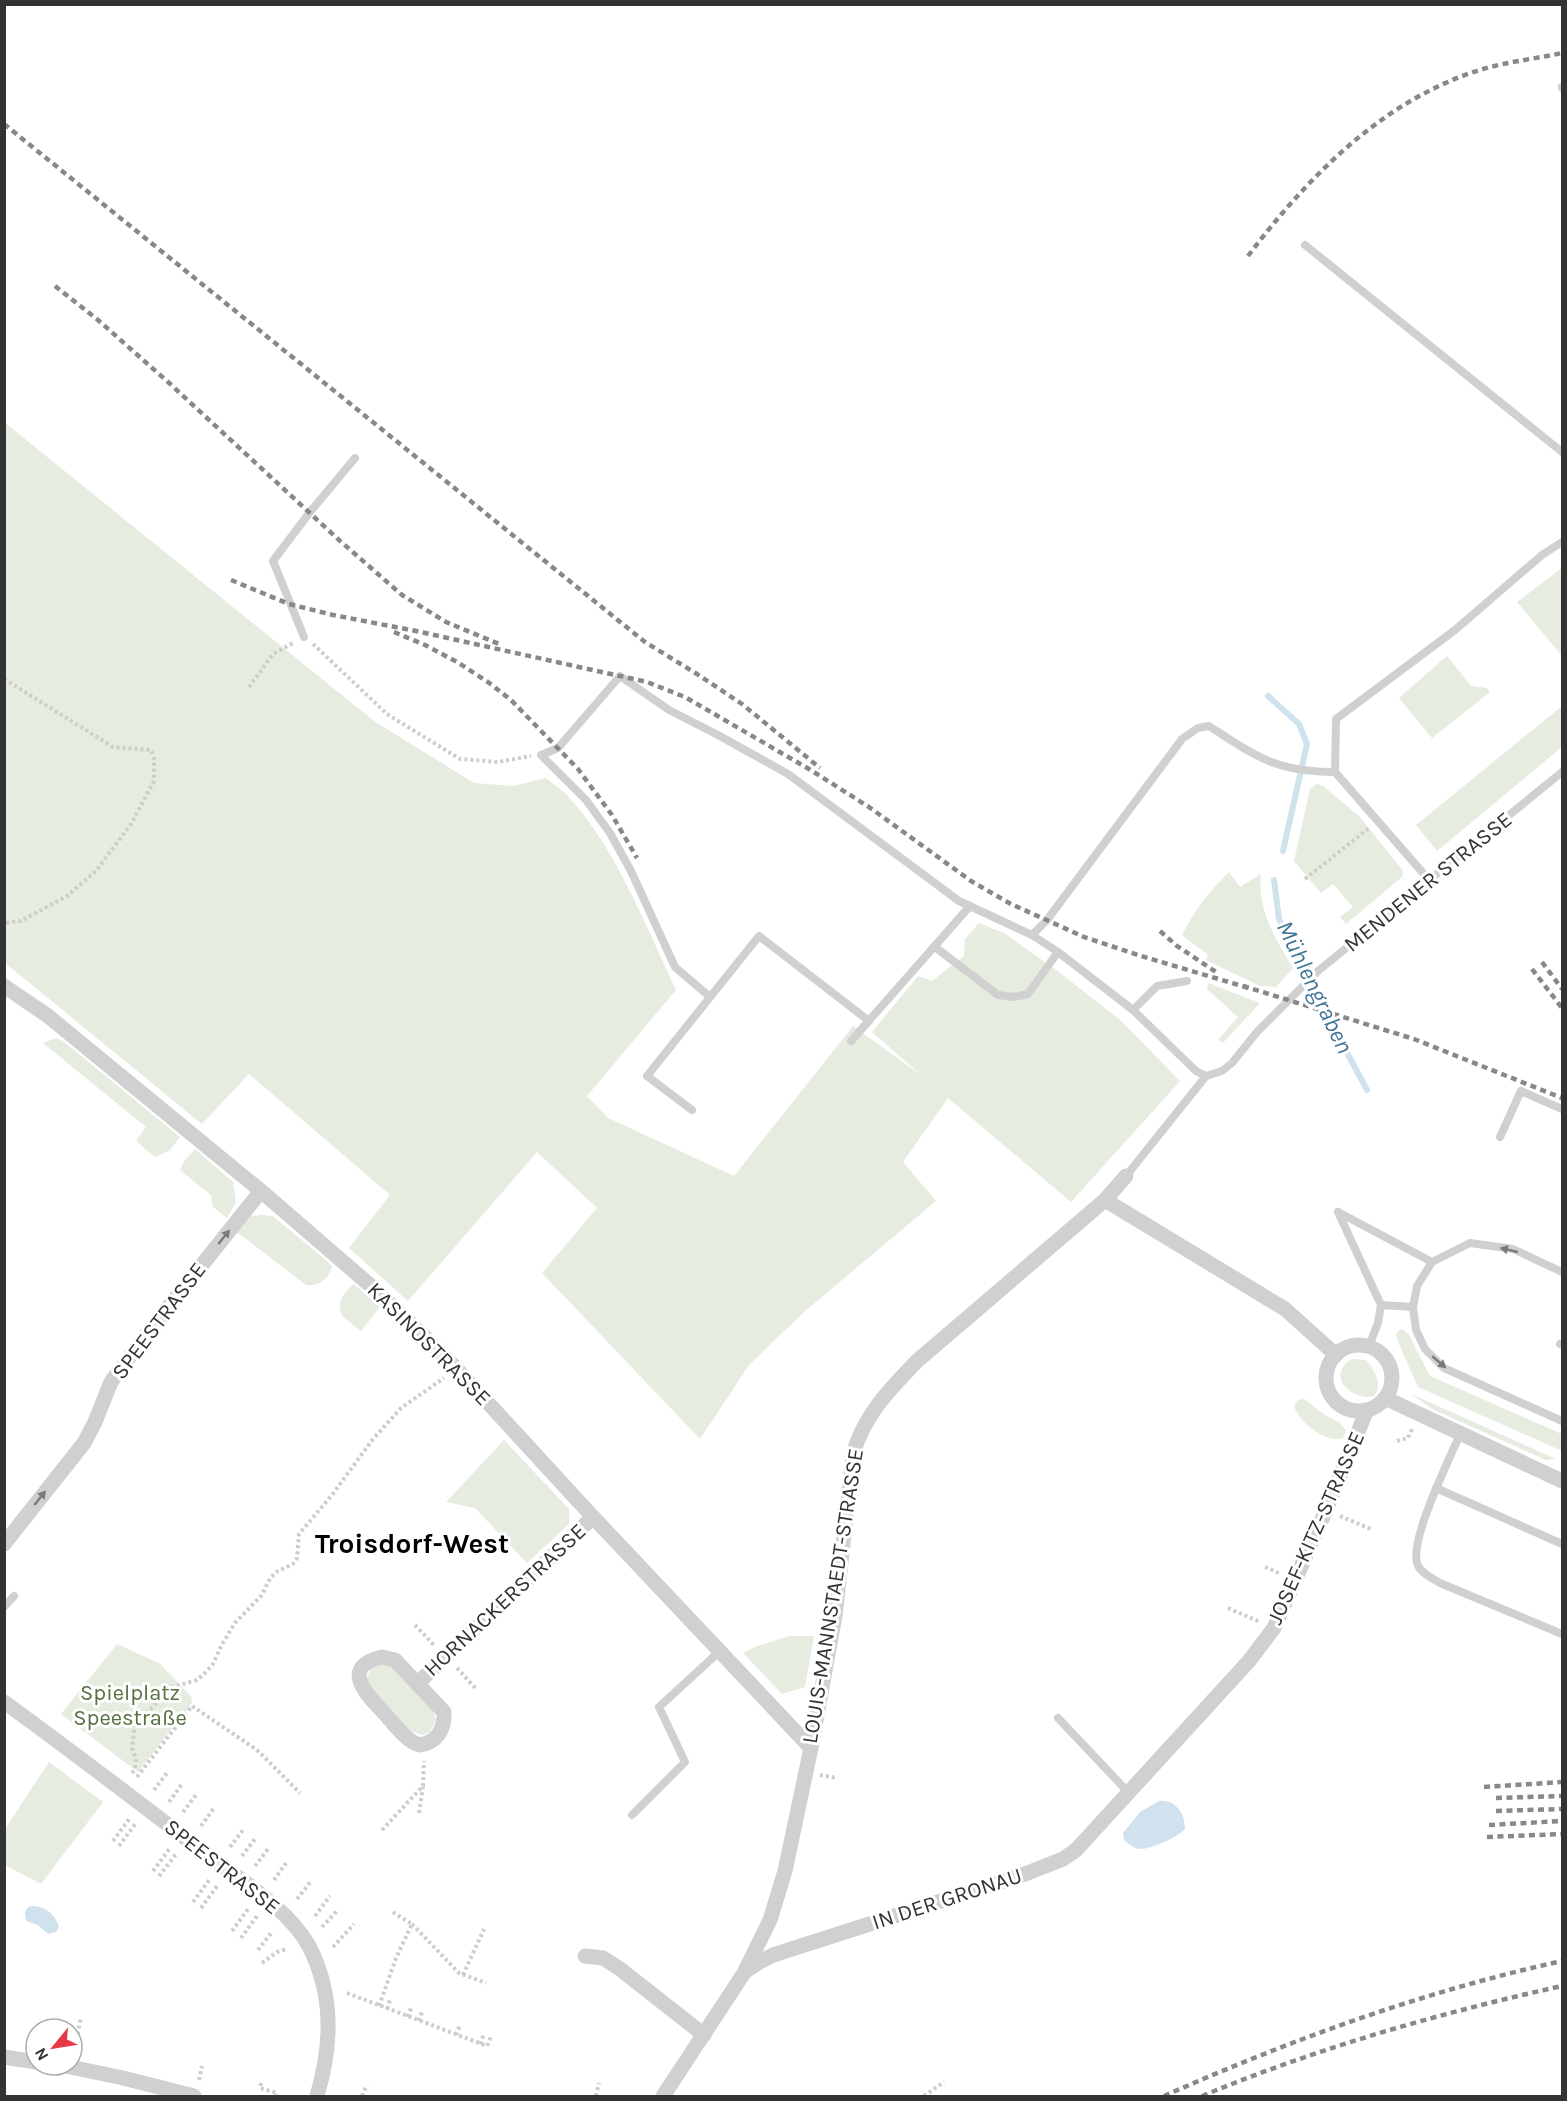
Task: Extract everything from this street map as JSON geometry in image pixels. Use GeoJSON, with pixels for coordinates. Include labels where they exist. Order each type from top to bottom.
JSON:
{"type":"FeatureCollection","features":[{"type":"Feature","properties":{"kind":"street","name":"KASINOSTRASSE"},"geometry":{"type":"LineString","coordinates":[[4,986],[48,1016],[261,1191],[370,1286],[456,1368],[811,1748]]}},
{"type":"Feature","properties":{"kind":"street","name":"LOUIS-MANNSTAEDT-STRASSE"},"geometry":{"type":"LineString","coordinates":[[663,2097],[744,1973],[770,1920],[785,1871],[811,1748],[835,1616],[857,1437],[868,1417],[889,1390],[917,1361],[1105,1200],[1126,1176]]}},
{"type":"Feature","properties":{"kind":"street","name":"SPEESTRASSE"},"geometry":{"type":"LineString","coordinates":[[4,1545],[84,1443],[111,1382],[261,1191]]}},
{"type":"Feature","properties":{"kind":"street"},"geometry":{"type":"LineString","coordinates":[[1105,1200],[1285,1309],[1336,1355]]}},
{"type":"Feature","properties":{"kind":"street"},"geometry":{"type":"LineString","coordinates":[[1351,1346],[1369,1346],[1386,1358],[1391,1368],[1391,1389],[1377,1406],[1357,1411],[1338,1403],[1328,1386],[1326,1376],[1331,1361],[1336,1355],[1351,1346]]}},
{"type":"Feature","properties":{"kind":"street"},"geometry":{"type":"LineString","coordinates":[[1385,1398],[1562,1480]]}},
{"type":"Feature","properties":{"kind":"street","name":"JOSEF-KITZ-STRASSE"},"geometry":{"type":"LineString","coordinates":[[1190,1726],[1249,1661],[1274,1628],[1367,1410]]}},
{"type":"Feature","properties":{"kind":"street","name":"HORNACKERSTRASSE"},"geometry":{"type":"LineString","coordinates":[[418,1683],[593,1517]]}},
{"type":"Feature","properties":{"kind":"street"},"geometry":{"type":"LineString","coordinates":[[387,1658],[395,1660],[418,1683],[444,1712],[441,1732],[425,1744],[414,1743],[404,1735],[365,1694],[359,1674],[371,1660],[387,1658]]}},
{"type":"Feature","properties":{"kind":"street","name":"SPEESTRASSE"},"geometry":{"type":"LineString","coordinates":[[4,1702],[229,1870],[285,1914],[296,1927],[318,1965],[327,1994],[327,2050],[317,2097]]}},
{"type":"Feature","properties":{"kind":"street","name":"IN DER GRONAU"},"geometry":{"type":"LineString","coordinates":[[744,1973],[773,1955],[1016,1878],[1063,1859],[1088,1839],[1190,1726]]}},
{"type":"Feature","properties":{"kind":"street"},"geometry":{"type":"LineString","coordinates":[[585,1956],[603,1958],[620,1969],[704,2035]]}},
{"type":"Feature","properties":{"kind":"street"},"geometry":{"type":"LineString","coordinates":[[4,2057],[24,2060]]}},
{"type":"Feature","properties":{"kind":"street"},"geometry":{"type":"LineString","coordinates":[[84,2070],[194,2097]]}},
{"type":"Feature","properties":{"kind":"lane"},"geometry":{"type":"LineString","coordinates":[[1305,245],[1563,452]]}},
{"type":"Feature","properties":{"kind":"lane"},"geometry":{"type":"LineString","coordinates":[[304,636],[273,561],[310,512],[355,459]]}},
{"type":"Feature","properties":{"kind":"lane"},"geometry":{"type":"LineString","coordinates":[[1430,880],[1335,772],[1336,719],[1455,630],[1542,555],[1563,542]]}},
{"type":"Feature","properties":{"kind":"lane"},"geometry":{"type":"LineString","coordinates":[[710,997],[675,967],[631,871],[610,833],[586,800],[540,755],[558,748],[620,676],[669,710],[788,774],[959,901],[1032,935],[1058,952],[1133,1010],[1196,1071],[1206,1076]]}},
{"type":"Feature","properties":{"kind":"lane"},"geometry":{"type":"LineString","coordinates":[[1032,935],[1047,921],[1182,739],[1197,728],[1209,726],[1242,749],[1283,767],[1335,772]]}},
{"type":"Feature","properties":{"kind":"lane","name":"MENDENER STRASSE"},"geometry":{"type":"LineString","coordinates":[[1126,1176],[1206,1076],[1222,1071],[1232,1063],[1257,1032],[1318,971],[1563,772]]}},
{"type":"Feature","properties":{"kind":"lane"},"geometry":{"type":"LineString","coordinates":[[851,1041],[970,906]]}},
{"type":"Feature","properties":{"kind":"lane"},"geometry":{"type":"LineString","coordinates":[[692,1110],[647,1076],[759,936],[869,1021]]}},
{"type":"Feature","properties":{"kind":"lane"},"geometry":{"type":"LineString","coordinates":[[935,947],[998,995],[1014,997],[1028,994],[1058,952]]}},
{"type":"Feature","properties":{"kind":"lane"},"geometry":{"type":"LineString","coordinates":[[1133,1010],[1157,986],[1187,981]]}},
{"type":"Feature","properties":{"kind":"lane"},"geometry":{"type":"LineString","coordinates":[[1500,1137],[1521,1091],[1563,1109]]}},
{"type":"Feature","properties":{"kind":"lane"},"geometry":{"type":"LineString","coordinates":[[1369,1346],[1378,1323],[1381,1305],[1338,1212],[1432,1262]]}},
{"type":"Feature","properties":{"kind":"lane"},"geometry":{"type":"LineString","coordinates":[[1563,1272],[1513,1250],[1470,1243],[1432,1262],[1417,1286],[1413,1307],[1416,1330],[1425,1349],[1444,1368],[1563,1421]]}},
{"type":"Feature","properties":{"kind":"lane"},"geometry":{"type":"LineString","coordinates":[[1381,1305],[1413,1307]]}},
{"type":"Feature","properties":{"kind":"lane"},"geometry":{"type":"LineString","coordinates":[[1461,1432],[1436,1488],[1417,1541],[1415,1553],[1417,1565],[1440,1584],[1563,1634]]}},
{"type":"Feature","properties":{"kind":"lane"},"geometry":{"type":"LineString","coordinates":[[1436,1488],[1563,1544]]}},
{"type":"Feature","properties":{"kind":"lane"},"geometry":{"type":"LineString","coordinates":[[4,1607],[14,1596]]}},
{"type":"Feature","properties":{"kind":"lane"},"geometry":{"type":"LineString","coordinates":[[632,1815],[685,1762],[659,1707],[720,1652]]}},
{"type":"Feature","properties":{"kind":"lane"},"geometry":{"type":"LineString","coordinates":[[1058,1718],[1128,1792]]}},
{"type":"Feature","properties":{"kind":"path"},"geometry":{"type":"LineString","coordinates":[[249,687],[273,654],[304,636],[387,714],[460,759],[498,762],[540,755]]}},
{"type":"Feature","properties":{"kind":"path"},"geometry":{"type":"LineString","coordinates":[[4,679],[112,747],[151,750],[154,758],[154,781],[131,824],[96,871],[67,896],[21,921],[4,923]]}},
{"type":"Feature","properties":{"kind":"path"},"geometry":{"type":"LineString","coordinates":[[1305,879],[1378,821]]}},
{"type":"Feature","properties":{"kind":"path"},"geometry":{"type":"LineString","coordinates":[[132,1773],[136,1759],[132,1748],[135,1724],[173,1687],[197,1680],[204,1674],[213,1664],[235,1623],[261,1596],[272,1577],[293,1564],[297,1558],[299,1534],[332,1495],[373,1439],[401,1408],[436,1386],[456,1368]]}},
{"type":"Feature","properties":{"kind":"path"},"geometry":{"type":"LineString","coordinates":[[1397,1441],[1408,1438],[1414,1426]]}},
{"type":"Feature","properties":{"kind":"path"},"geometry":{"type":"LineString","coordinates":[[1326,1510],[1372,1530]]}},
{"type":"Feature","properties":{"kind":"path"},"geometry":{"type":"LineString","coordinates":[[1228,1608],[1274,1628]]}},
{"type":"Feature","properties":{"kind":"path"},"geometry":{"type":"LineString","coordinates":[[137,1777],[192,1706],[257,1750],[300,1793]]}},
{"type":"Feature","properties":{"kind":"path"},"geometry":{"type":"LineString","coordinates":[[419,1813],[425,1744]]}},
{"type":"Feature","properties":{"kind":"path"},"geometry":{"type":"LineString","coordinates":[[154,1790],[167,1773]]}},
{"type":"Feature","properties":{"kind":"path"},"geometry":{"type":"LineString","coordinates":[[169,1802],[182,1784]]}},
{"type":"Feature","properties":{"kind":"path"},"geometry":{"type":"LineString","coordinates":[[382,1830],[423,1786]]}},
{"type":"Feature","properties":{"kind":"path"},"geometry":{"type":"LineString","coordinates":[[183,1812],[196,1795]]}},
{"type":"Feature","properties":{"kind":"path"},"geometry":{"type":"LineString","coordinates":[[201,1826],[214,1808]]}},
{"type":"Feature","properties":{"kind":"path"},"geometry":{"type":"LineString","coordinates":[[113,1841],[130,1818]]}},
{"type":"Feature","properties":{"kind":"path"},"geometry":{"type":"LineString","coordinates":[[119,1846],[136,1823]]}},
{"type":"Feature","properties":{"kind":"path"},"geometry":{"type":"LineString","coordinates":[[230,1847],[243,1830]]}},
{"type":"Feature","properties":{"kind":"path"},"geometry":{"type":"LineString","coordinates":[[242,1856],[255,1839]]}},
{"type":"Feature","properties":{"kind":"path"},"geometry":{"type":"LineString","coordinates":[[153,1871],[170,1848]]}},
{"type":"Feature","properties":{"kind":"path"},"geometry":{"type":"LineString","coordinates":[[255,1866],[268,1849]]}},
{"type":"Feature","properties":{"kind":"path"},"geometry":{"type":"LineString","coordinates":[[159,1876],[177,1853]]}},
{"type":"Feature","properties":{"kind":"path"},"geometry":{"type":"LineString","coordinates":[[274,1880],[286,1863]]}},
{"type":"Feature","properties":{"kind":"path"},"geometry":{"type":"LineString","coordinates":[[193,1902],[210,1879]]}},
{"type":"Feature","properties":{"kind":"path"},"geometry":{"type":"LineString","coordinates":[[297,1899],[311,1881]]}},
{"type":"Feature","properties":{"kind":"path"},"geometry":{"type":"LineString","coordinates":[[201,1908],[218,1885]]}},
{"type":"Feature","properties":{"kind":"path"},"geometry":{"type":"LineString","coordinates":[[315,1916],[330,1896]]}},
{"type":"Feature","properties":{"kind":"path"},"geometry":{"type":"LineString","coordinates":[[232,1931],[248,1909]]}},
{"type":"Feature","properties":{"kind":"path"},"geometry":{"type":"LineString","coordinates":[[322,1927],[337,1911]]}},
{"type":"Feature","properties":{"kind":"path"},"geometry":{"type":"LineString","coordinates":[[391,1911],[412,1924],[459,1973],[486,1983]]}},
{"type":"Feature","properties":{"kind":"path"},"geometry":{"type":"LineString","coordinates":[[241,1938],[257,1916]]}},
{"type":"Feature","properties":{"kind":"path"},"geometry":{"type":"LineString","coordinates":[[333,1947],[354,1924]]}},
{"type":"Feature","properties":{"kind":"path"},"geometry":{"type":"LineString","coordinates":[[379,2006],[396,1958],[412,1924]]}},
{"type":"Feature","properties":{"kind":"path"},"geometry":{"type":"LineString","coordinates":[[463,1975],[484,1929]]}},
{"type":"Feature","properties":{"kind":"path"},"geometry":{"type":"LineString","coordinates":[[258,1950],[272,1932]]}},
{"type":"Feature","properties":{"kind":"path"},"geometry":{"type":"LineString","coordinates":[[262,1963],[277,1952],[286,1949]]}},
{"type":"Feature","properties":{"kind":"path"},"geometry":{"type":"LineString","coordinates":[[347,1993],[480,2044],[487,2046],[490,2037]]}},
{"type":"Feature","properties":{"kind":"path"},"geometry":{"type":"LineString","coordinates":[[387,2009],[390,2000]]}},
{"type":"Feature","properties":{"kind":"path"},"geometry":{"type":"LineString","coordinates":[[408,2017],[411,2008]]}},
{"type":"Feature","properties":{"kind":"path"},"geometry":{"type":"LineString","coordinates":[[418,2021],[422,2012]]}},
{"type":"Feature","properties":{"kind":"path"},"geometry":{"type":"LineString","coordinates":[[456,2035],[460,2025]]}},
{"type":"Feature","properties":{"kind":"path"},"geometry":{"type":"LineString","coordinates":[[480,2044],[484,2034]]}},
{"type":"Feature","properties":{"kind":"path"},"geometry":{"type":"LineString","coordinates":[[924,2097],[944,2082]]}},
{"type":"Feature","properties":{"kind":"path"},"geometry":{"type":"LineString","coordinates":[[261,2083],[260,2088],[277,2093],[276,2097]]}},
{"type":"Feature","properties":{"kind":"path"},"geometry":{"type":"LineString","coordinates":[[597,2097],[599,2083]]}},
{"type":"Feature","properties":{"kind":"path"},"geometry":{"type":"LineString","coordinates":[[362,2097],[367,2085]]}},
{"type":"Feature","properties":{"kind":"green space"},"geometry":{"type":"Polygon","coordinates":[[[4,422],[374,721],[474,783],[513,786],[546,778],[571,799],[619,869],[676,990],[587,1096],[608,1118],[734,1176],[853,1026],[921,1075],[872,1032],[918,976],[932,981],[964,956],[965,939],[979,923],[1004,933],[1059,972],[1120,1020],[1180,1081],[1071,1202],[948,1098],[903,1162],[936,1201],[804,1312],[749,1365],[700,1439],[542,1273],[597,1208],[537,1152],[408,1301],[349,1248],[390,1195],[249,1074],[202,1124],[5,963],[4,422]]]}},
{"type":"Feature","properties":{"kind":"green space"},"geometry":{"type":"Polygon","coordinates":[[[1562,568],[1562,656],[1517,602],[1562,568]]]}},
{"type":"Feature","properties":{"kind":"green space"},"geometry":{"type":"Polygon","coordinates":[[[1447,656],[1471,686],[1487,688],[1490,692],[1432,738],[1399,698],[1447,656]]]}},
{"type":"Feature","properties":{"kind":"green space"},"geometry":{"type":"Polygon","coordinates":[[[1562,706],[1562,747],[1437,851],[1416,825],[1562,706]]]}},
{"type":"Feature","properties":{"kind":"green space"},"geometry":{"type":"Polygon","coordinates":[[[1317,784],[1323,786],[1360,817],[1403,871],[1402,877],[1346,924],[1340,917],[1353,907],[1333,884],[1321,893],[1294,861],[1310,789],[1317,784]]]}},
{"type":"Feature","properties":{"kind":"green space"},"geometry":{"type":"Polygon","coordinates":[[[1229,872],[1240,887],[1261,874],[1260,887],[1269,923],[1293,968],[1276,987],[1260,986],[1206,960],[1208,955],[1182,935],[1203,901],[1229,872]]]}},
{"type":"Feature","properties":{"kind":"green space"},"geometry":{"type":"Polygon","coordinates":[[[1208,983],[1260,1003],[1223,1043],[1218,1040],[1238,1017],[1207,989],[1208,983]]]}},
{"type":"Feature","properties":{"kind":"green space"},"geometry":{"type":"Polygon","coordinates":[[[56,1038],[63,1041],[180,1137],[170,1150],[155,1157],[136,1141],[146,1127],[43,1043],[56,1038]]]}},
{"type":"Feature","properties":{"kind":"green space"},"geometry":{"type":"Polygon","coordinates":[[[195,1149],[233,1182],[236,1202],[227,1218],[213,1207],[211,1195],[180,1170],[195,1149]]]}},
{"type":"Feature","properties":{"kind":"green space"},"geometry":{"type":"Polygon","coordinates":[[[251,1216],[273,1216],[327,1261],[332,1267],[328,1275],[315,1285],[306,1285],[237,1232],[251,1216]]]}},
{"type":"Feature","properties":{"kind":"green space"},"geometry":{"type":"Polygon","coordinates":[[[352,1285],[355,1285],[380,1307],[361,1331],[342,1316],[340,1311],[341,1299],[352,1285]]]}},
{"type":"Feature","properties":{"kind":"green space"},"geometry":{"type":"Polygon","coordinates":[[[1402,1329],[1409,1335],[1430,1376],[1562,1434],[1562,1451],[1418,1387],[1398,1342],[1396,1334],[1402,1329]]]}},
{"type":"Feature","properties":{"kind":"green space"},"geometry":{"type":"Polygon","coordinates":[[[1352,1359],[1366,1360],[1372,1368],[1378,1382],[1374,1396],[1356,1395],[1342,1383],[1340,1375],[1342,1369],[1352,1359]]]}},
{"type":"Feature","properties":{"kind":"green space"},"geometry":{"type":"Polygon","coordinates":[[[1411,1394],[1556,1459],[1546,1460],[1432,1409],[1411,1394]]]}},
{"type":"Feature","properties":{"kind":"green space"},"geometry":{"type":"Polygon","coordinates":[[[1304,1399],[1340,1423],[1346,1431],[1343,1438],[1336,1439],[1321,1435],[1301,1419],[1294,1406],[1298,1400],[1304,1399]]]}},
{"type":"Feature","properties":{"kind":"green space"},"geometry":{"type":"Polygon","coordinates":[[[504,1440],[569,1509],[569,1524],[527,1563],[475,1508],[446,1502],[504,1440]]]}},
{"type":"Feature","properties":{"kind":"green space"},"geometry":{"type":"Polygon","coordinates":[[[789,1636],[814,1636],[805,1687],[782,1694],[743,1653],[789,1636]]]}},
{"type":"Feature","properties":{"kind":"green space","name":"Spielplatz Speestraße"},"geometry":{"type":"Polygon","coordinates":[[[117,1644],[159,1663],[191,1696],[192,1703],[138,1772],[61,1714],[117,1644]]]}},
{"type":"Feature","properties":{"kind":"green space"},"geometry":{"type":"Polygon","coordinates":[[[386,1664],[391,1665],[432,1707],[436,1720],[430,1732],[423,1735],[408,1731],[370,1689],[367,1678],[371,1669],[386,1664]]]}},
{"type":"Feature","properties":{"kind":"green space"},"geometry":{"type":"Polygon","coordinates":[[[49,1762],[103,1802],[41,1884],[5,1865],[5,1829],[49,1762]]]}},
{"type":"Feature","properties":{"kind":"water"},"geometry":{"type":"Polygon","coordinates":[[[1159,1801],[1175,1805],[1181,1813],[1185,1829],[1171,1839],[1151,1847],[1141,1849],[1132,1846],[1124,1840],[1123,1833],[1140,1812],[1159,1801]]]}},
{"type":"Feature","properties":{"kind":"water"},"geometry":{"type":"Polygon","coordinates":[[[28,1907],[41,1907],[52,1915],[59,1927],[56,1932],[48,1934],[38,1925],[26,1921],[25,1912],[28,1907]]]}},
{"type":"Feature","properties":{"kind":"waterway","name":"Mühlengraben"},"geometry":{"type":"LineString","coordinates":[[1268,696],[1299,724],[1307,744],[1283,851]]}},
{"type":"Feature","properties":{"kind":"waterway","name":"Mühlengraben"},"geometry":{"type":"LineString","coordinates":[[1274,880],[1279,919],[1295,955],[1367,1090]]}},
{"type":"Feature","properties":{"kind":"railway"},"geometry":{"type":"LineString","coordinates":[[1248,256],[1272,225],[1325,168],[1385,117],[1453,80],[1490,67],[1562,53]]}},
{"type":"Feature","properties":{"kind":"railway"},"geometry":{"type":"LineString","coordinates":[[4,124],[645,642],[742,704],[820,768]]}},
{"type":"Feature","properties":{"kind":"railway"},"geometry":{"type":"LineString","coordinates":[[55,286],[98,320],[168,382],[402,595],[446,622],[499,644]]}},
{"type":"Feature","properties":{"kind":"railway"},"geometry":{"type":"LineString","coordinates":[[231,580],[289,604],[647,682],[685,697],[809,769],[869,807],[971,881],[1011,904],[1084,937],[1249,988]]}},
{"type":"Feature","properties":{"kind":"railway"},"geometry":{"type":"LineString","coordinates":[[394,632],[457,662],[511,700],[578,769],[612,815],[637,858]]}},
{"type":"Feature","properties":{"kind":"railway"},"geometry":{"type":"LineString","coordinates":[[1160,931],[1177,946],[1219,974]]}},
{"type":"Feature","properties":{"kind":"railway"},"geometry":{"type":"LineString","coordinates":[[1542,962],[1562,989]]}},
{"type":"Feature","properties":{"kind":"railway"},"geometry":{"type":"LineString","coordinates":[[1532,969],[1562,1008]]}},
{"type":"Feature","properties":{"kind":"railway"},"geometry":{"type":"LineString","coordinates":[[1243,986],[1414,1039],[1562,1098]]}},
{"type":"Feature","properties":{"kind":"railway"},"geometry":{"type":"LineString","coordinates":[[1484,1787],[1562,1782]]}},
{"type":"Feature","properties":{"kind":"railway"},"geometry":{"type":"LineString","coordinates":[[1496,1798],[1562,1796]]}},
{"type":"Feature","properties":{"kind":"railway"},"geometry":{"type":"LineString","coordinates":[[1496,1811],[1562,1809]]}},
{"type":"Feature","properties":{"kind":"railway"},"geometry":{"type":"LineString","coordinates":[[1489,1825],[1562,1821]]}},
{"type":"Feature","properties":{"kind":"railway"},"geometry":{"type":"LineString","coordinates":[[1487,1837],[1562,1834]]}},
{"type":"Feature","properties":{"kind":"railway"},"geometry":{"type":"LineString","coordinates":[[1164,2096],[1261,2055],[1360,2018],[1460,1987],[1562,1961]]}},
{"type":"Feature","properties":{"kind":"railway"},"geometry":{"type":"LineString","coordinates":[[1202,2096],[1290,2062],[1379,2033],[1562,1986]]}},
{"type":"Feature","properties":{"kind":"district","name":"Troisdorf-West"},"geometry":{"type":"Point","coordinates":[412,1543]}}]}
